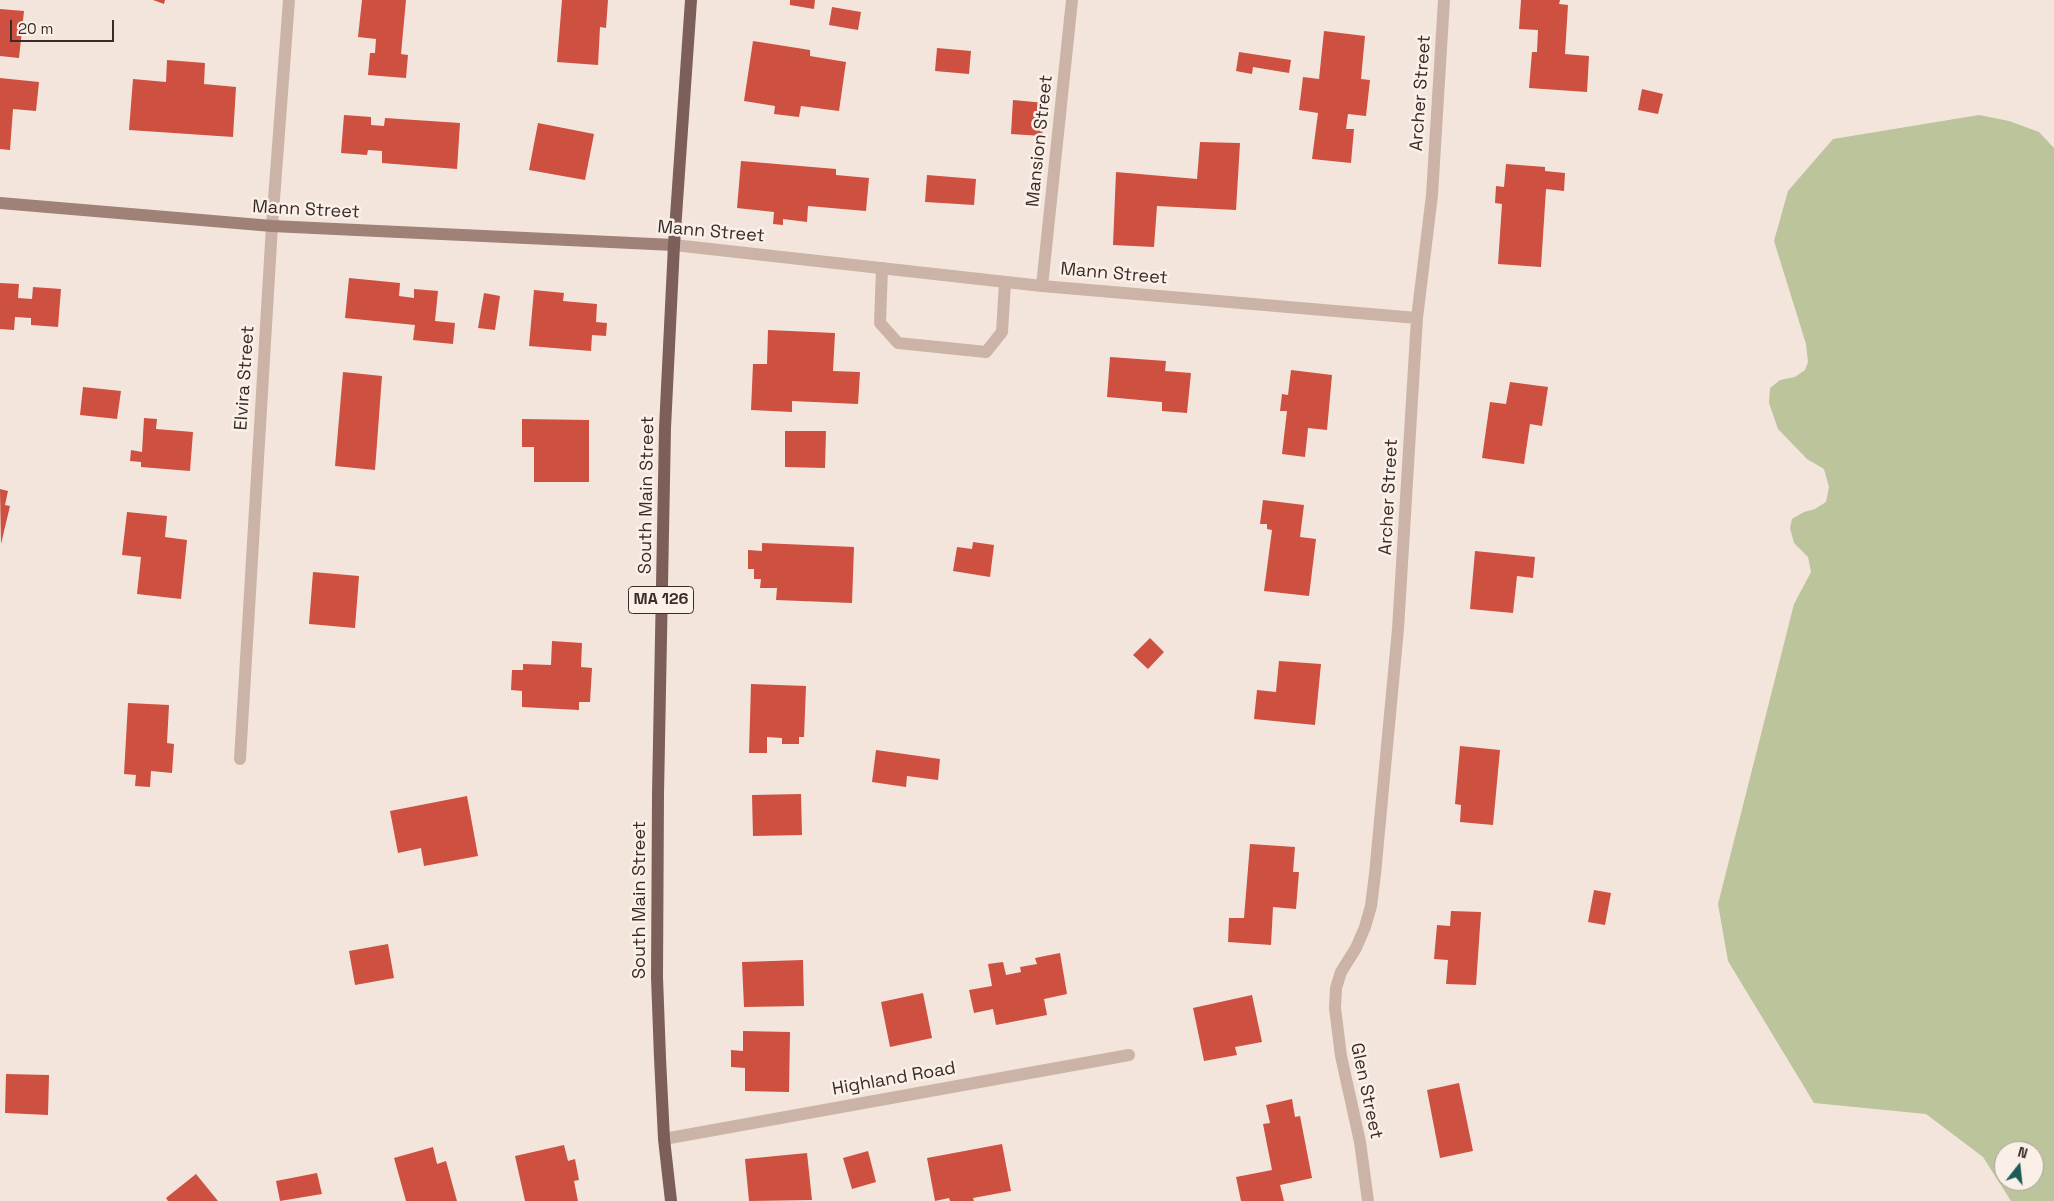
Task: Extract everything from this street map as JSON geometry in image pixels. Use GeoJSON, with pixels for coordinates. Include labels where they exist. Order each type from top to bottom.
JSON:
{"type":"FeatureCollection","features":[{"type":"Feature","properties":{"kind":"main road","name":"South Main Street"},"geometry":{"type":"LineString","coordinates":[[671,1201],[664,1138],[657,977],[658,794],[665,428],[674,245],[691,0]]}},
{"type":"Feature","properties":{"kind":"street","name":"Elvira Street"},"geometry":{"type":"LineString","coordinates":[[240,759],[272,226],[289,0]]}},
{"type":"Feature","properties":{"kind":"street","name":"Mansion Street"},"geometry":{"type":"LineString","coordinates":[[1042,286],[1072,0]]}},
{"type":"Feature","properties":{"kind":"street","name":"Archer Street"},"geometry":{"type":"LineString","coordinates":[[1336,988],[1341,972],[1356,948],[1365,927],[1371,906],[1398,629],[1417,318],[1432,195],[1444,0]]}},
{"type":"Feature","properties":{"kind":"street","name":"Mann Street"},"geometry":{"type":"LineString","coordinates":[[0,203],[272,226],[674,245],[1042,286],[1417,318]]}},
{"type":"Feature","properties":{"kind":"street"},"geometry":{"type":"LineString","coordinates":[[882,268],[880,323],[898,343],[986,352],[1002,332],[1005,282]]}},
{"type":"Feature","properties":{"kind":"street","name":"Glen Street"},"geometry":{"type":"LineString","coordinates":[[1336,988],[1336,1028],[1360,1142],[1368,1201]]}},
{"type":"Feature","properties":{"kind":"street","name":"Highland Road"},"geometry":{"type":"LineString","coordinates":[[664,1138],[1129,1055]]}},
{"type":"Feature","properties":{"kind":"green space"},"geometry":{"type":"Polygon","coordinates":[[[1979,115],[2009,121],[2039,132],[2054,148],[2054,1201],[2011,1201],[2005,1191],[2044,1191],[2044,1141],[1994,1141],[1994,1174],[1983,1157],[1926,1114],[1814,1103],[1728,961],[1718,904],[1794,604],[1811,572],[1808,557],[1794,543],[1790,528],[1792,519],[1826,502],[1829,487],[1824,469],[1807,459],[1778,429],[1769,403],[1770,388],[1780,380],[1795,377],[1805,370],[1808,362],[1806,344],[1774,241],[1788,191],[1833,139],[1979,115]]]}},
{"type":"Feature","properties":{"kind":"building"},"geometry":{"type":"Polygon","coordinates":[[[153,0],[165,0],[164,4],[153,0]]]}},
{"type":"Feature","properties":{"kind":"building"},"geometry":{"type":"Polygon","coordinates":[[[362,0],[406,0],[401,54],[408,55],[406,78],[368,75],[370,53],[375,53],[376,39],[358,37],[362,0]]]}},
{"type":"Feature","properties":{"kind":"building"},"geometry":{"type":"Polygon","coordinates":[[[562,0],[608,0],[606,28],[600,27],[598,65],[557,62],[562,0]]]}},
{"type":"Feature","properties":{"kind":"building"},"geometry":{"type":"Polygon","coordinates":[[[790,0],[815,0],[814,9],[790,5],[790,0]]]}},
{"type":"Feature","properties":{"kind":"building"},"geometry":{"type":"Polygon","coordinates":[[[1521,0],[1560,0],[1559,4],[1568,5],[1565,54],[1589,56],[1587,92],[1529,88],[1532,52],[1537,52],[1538,30],[1519,29],[1521,0]]]}},
{"type":"Feature","properties":{"kind":"building"},"geometry":{"type":"Polygon","coordinates":[[[832,7],[861,12],[858,30],[829,25],[832,7]]]}},
{"type":"Feature","properties":{"kind":"building"},"geometry":{"type":"Polygon","coordinates":[[[0,9],[24,11],[19,58],[0,56],[0,9]]]}},
{"type":"Feature","properties":{"kind":"building"},"geometry":{"type":"Polygon","coordinates":[[[1324,31],[1365,36],[1361,79],[1370,80],[1366,116],[1348,114],[1346,129],[1354,129],[1351,163],[1312,159],[1318,113],[1299,110],[1303,77],[1319,79],[1324,31]]]}},
{"type":"Feature","properties":{"kind":"building"},"geometry":{"type":"Polygon","coordinates":[[[753,41],[810,50],[810,56],[846,62],[839,111],[801,106],[799,117],[774,114],[775,106],[744,101],[753,41]]]}},
{"type":"Feature","properties":{"kind":"building"},"geometry":{"type":"Polygon","coordinates":[[[937,48],[971,51],[969,74],[935,71],[937,48]]]}},
{"type":"Feature","properties":{"kind":"building"},"geometry":{"type":"Polygon","coordinates":[[[1239,52],[1291,60],[1289,73],[1253,67],[1252,74],[1236,71],[1239,52]]]}},
{"type":"Feature","properties":{"kind":"building"},"geometry":{"type":"Polygon","coordinates":[[[167,60],[205,63],[204,84],[236,87],[233,137],[129,130],[133,79],[166,82],[167,60]]]}},
{"type":"Feature","properties":{"kind":"building"},"geometry":{"type":"Polygon","coordinates":[[[0,78],[39,82],[36,111],[13,109],[10,150],[0,149],[0,78]]]}},
{"type":"Feature","properties":{"kind":"building"},"geometry":{"type":"Polygon","coordinates":[[[1642,89],[1663,94],[1658,114],[1638,110],[1642,89]]]}},
{"type":"Feature","properties":{"kind":"building"},"geometry":{"type":"Polygon","coordinates":[[[1013,100],[1045,103],[1042,136],[1011,134],[1013,100]]]}},
{"type":"Feature","properties":{"kind":"building"},"geometry":{"type":"Polygon","coordinates":[[[344,115],[371,117],[371,125],[384,126],[385,118],[460,123],[457,169],[382,163],[382,151],[368,150],[367,155],[341,153],[344,115]]]}},
{"type":"Feature","properties":{"kind":"building"},"geometry":{"type":"Polygon","coordinates":[[[538,123],[594,134],[585,180],[529,170],[538,123]]]}},
{"type":"Feature","properties":{"kind":"building"},"geometry":{"type":"Polygon","coordinates":[[[1200,142],[1240,143],[1236,210],[1157,206],[1154,247],[1113,245],[1116,172],[1197,179],[1200,142]]]}},
{"type":"Feature","properties":{"kind":"building"},"geometry":{"type":"Polygon","coordinates":[[[741,161],[836,169],[836,175],[869,178],[866,211],[808,206],[807,222],[783,219],[783,225],[773,224],[774,212],[737,208],[741,161]]]}},
{"type":"Feature","properties":{"kind":"building"},"geometry":{"type":"Polygon","coordinates":[[[1506,164],[1545,167],[1545,171],[1565,173],[1564,191],[1546,189],[1541,267],[1498,264],[1502,204],[1495,203],[1496,186],[1504,187],[1506,164]]]}},
{"type":"Feature","properties":{"kind":"building"},"geometry":{"type":"Polygon","coordinates":[[[927,175],[976,179],[974,205],[925,202],[927,175]]]}},
{"type":"Feature","properties":{"kind":"building"},"geometry":{"type":"Polygon","coordinates":[[[349,278],[400,283],[399,296],[414,298],[414,289],[438,291],[435,321],[455,323],[453,344],[413,340],[415,325],[345,318],[349,278]]]}},
{"type":"Feature","properties":{"kind":"building"},"geometry":{"type":"Polygon","coordinates":[[[0,283],[19,284],[18,298],[32,299],[33,287],[61,289],[58,327],[31,325],[31,318],[15,317],[14,330],[0,329],[0,283]]]}},
{"type":"Feature","properties":{"kind":"building"},"geometry":{"type":"Polygon","coordinates":[[[534,290],[564,293],[563,301],[597,304],[596,322],[607,323],[606,336],[592,335],[591,351],[529,346],[534,290]]]}},
{"type":"Feature","properties":{"kind":"building"},"geometry":{"type":"Polygon","coordinates":[[[484,293],[500,296],[495,330],[478,328],[484,293]]]}},
{"type":"Feature","properties":{"kind":"building"},"geometry":{"type":"Polygon","coordinates":[[[768,330],[835,333],[833,371],[860,372],[858,404],[792,401],[792,412],[751,410],[753,364],[767,364],[768,330]]]}},
{"type":"Feature","properties":{"kind":"building"},"geometry":{"type":"Polygon","coordinates":[[[1110,357],[1166,361],[1165,371],[1191,373],[1187,413],[1162,411],[1162,402],[1107,397],[1110,357]]]}},
{"type":"Feature","properties":{"kind":"building"},"geometry":{"type":"Polygon","coordinates":[[[1291,370],[1332,375],[1327,430],[1308,428],[1305,457],[1282,454],[1287,411],[1280,411],[1282,394],[1288,395],[1291,370]]]}},
{"type":"Feature","properties":{"kind":"building"},"geometry":{"type":"Polygon","coordinates":[[[343,372],[382,376],[375,470],[335,466],[343,372]]]}},
{"type":"Feature","properties":{"kind":"building"},"geometry":{"type":"Polygon","coordinates":[[[1510,382],[1548,387],[1542,426],[1530,424],[1524,464],[1482,458],[1490,402],[1506,404],[1510,382]]]}},
{"type":"Feature","properties":{"kind":"building"},"geometry":{"type":"Polygon","coordinates":[[[83,387],[121,391],[117,419],[80,415],[83,387]]]}},
{"type":"Feature","properties":{"kind":"building"},"geometry":{"type":"Polygon","coordinates":[[[144,418],[157,419],[156,429],[193,432],[190,471],[141,467],[141,462],[130,461],[131,450],[142,452],[144,418]]]}},
{"type":"Feature","properties":{"kind":"building"},"geometry":{"type":"Polygon","coordinates":[[[522,419],[589,420],[589,482],[534,482],[534,447],[522,447],[522,419]]]}},
{"type":"Feature","properties":{"kind":"building"},"geometry":{"type":"Polygon","coordinates":[[[785,431],[826,431],[825,468],[785,467],[785,431]]]}},
{"type":"Feature","properties":{"kind":"building"},"geometry":{"type":"Polygon","coordinates":[[[0,489],[8,491],[5,505],[10,506],[1,544],[0,489]]]}},
{"type":"Feature","properties":{"kind":"building"},"geometry":{"type":"Polygon","coordinates":[[[1263,500],[1304,505],[1300,537],[1316,539],[1309,596],[1264,591],[1272,530],[1267,529],[1267,524],[1260,524],[1263,500]]]}},
{"type":"Feature","properties":{"kind":"building"},"geometry":{"type":"Polygon","coordinates":[[[127,512],[167,516],[165,537],[187,540],[181,599],[137,594],[141,557],[122,555],[127,512]]]}},
{"type":"Feature","properties":{"kind":"building"},"geometry":{"type":"Polygon","coordinates":[[[973,542],[994,545],[990,577],[953,571],[957,547],[972,549],[973,542]]]}},
{"type":"Feature","properties":{"kind":"building"},"geometry":{"type":"Polygon","coordinates":[[[762,543],[854,547],[852,603],[776,600],[777,588],[760,588],[761,579],[754,579],[754,569],[748,569],[748,550],[762,551],[762,543]]]}},
{"type":"Feature","properties":{"kind":"building"},"geometry":{"type":"Polygon","coordinates":[[[1475,551],[1535,557],[1533,578],[1517,576],[1513,613],[1470,609],[1475,551]]]}},
{"type":"Feature","properties":{"kind":"building"},"geometry":{"type":"Polygon","coordinates":[[[313,572],[359,576],[355,628],[309,624],[313,572]]]}},
{"type":"Feature","properties":{"kind":"building"},"geometry":{"type":"Polygon","coordinates":[[[1150,638],[1164,652],[1148,669],[1133,655],[1150,638]]]}},
{"type":"Feature","properties":{"kind":"building"},"geometry":{"type":"Polygon","coordinates":[[[552,641],[582,643],[581,667],[592,668],[590,702],[579,702],[579,710],[522,707],[522,691],[511,690],[512,670],[523,670],[523,664],[551,665],[552,641]]]}},
{"type":"Feature","properties":{"kind":"building"},"geometry":{"type":"Polygon","coordinates":[[[1279,661],[1321,664],[1315,725],[1254,719],[1257,690],[1276,692],[1279,661]]]}},
{"type":"Feature","properties":{"kind":"building"},"geometry":{"type":"Polygon","coordinates":[[[751,684],[806,686],[804,737],[799,737],[799,744],[782,744],[782,738],[767,737],[767,753],[749,753],[751,684]]]}},
{"type":"Feature","properties":{"kind":"building"},"geometry":{"type":"Polygon","coordinates":[[[128,703],[169,705],[167,743],[174,744],[172,773],[151,771],[150,787],[135,786],[136,775],[124,774],[128,703]]]}},
{"type":"Feature","properties":{"kind":"building"},"geometry":{"type":"Polygon","coordinates":[[[1460,746],[1500,750],[1493,825],[1460,822],[1461,805],[1455,804],[1460,746]]]}},
{"type":"Feature","properties":{"kind":"building"},"geometry":{"type":"Polygon","coordinates":[[[876,750],[940,759],[938,780],[907,776],[906,787],[872,782],[876,750]]]}},
{"type":"Feature","properties":{"kind":"building"},"geometry":{"type":"Polygon","coordinates":[[[801,794],[802,835],[753,836],[752,795],[801,794]]]}},
{"type":"Feature","properties":{"kind":"building"},"geometry":{"type":"Polygon","coordinates":[[[467,796],[478,856],[424,866],[421,848],[398,853],[390,811],[467,796]]]}},
{"type":"Feature","properties":{"kind":"building"},"geometry":{"type":"Polygon","coordinates":[[[1250,844],[1295,847],[1293,872],[1299,872],[1296,909],[1273,907],[1271,945],[1228,942],[1229,918],[1244,918],[1250,844]]]}},
{"type":"Feature","properties":{"kind":"building"},"geometry":{"type":"Polygon","coordinates":[[[1594,890],[1611,893],[1605,925],[1588,922],[1594,890]]]}},
{"type":"Feature","properties":{"kind":"building"},"geometry":{"type":"Polygon","coordinates":[[[1451,911],[1481,912],[1476,985],[1446,984],[1448,960],[1434,959],[1437,925],[1450,926],[1451,911]]]}},
{"type":"Feature","properties":{"kind":"building"},"geometry":{"type":"Polygon","coordinates":[[[388,944],[394,978],[355,985],[349,951],[388,944]]]}},
{"type":"Feature","properties":{"kind":"building"},"geometry":{"type":"Polygon","coordinates":[[[1060,953],[1067,994],[1044,999],[1047,1015],[996,1025],[993,1009],[974,1013],[969,990],[992,986],[988,964],[1003,962],[1006,975],[1021,972],[1020,967],[1037,964],[1035,958],[1060,953]]]}},
{"type":"Feature","properties":{"kind":"building"},"geometry":{"type":"Polygon","coordinates":[[[803,960],[804,1006],[744,1007],[742,962],[803,960]]]}},
{"type":"Feature","properties":{"kind":"building"},"geometry":{"type":"Polygon","coordinates":[[[923,993],[932,1038],[890,1047],[881,1002],[923,993]]]}},
{"type":"Feature","properties":{"kind":"building"},"geometry":{"type":"Polygon","coordinates":[[[1252,995],[1262,1042],[1235,1047],[1237,1055],[1204,1061],[1193,1008],[1252,995]]]}},
{"type":"Feature","properties":{"kind":"building"},"geometry":{"type":"Polygon","coordinates":[[[743,1031],[790,1032],[789,1092],[745,1091],[745,1068],[731,1067],[731,1050],[743,1051],[743,1031]]]}},
{"type":"Feature","properties":{"kind":"building"},"geometry":{"type":"Polygon","coordinates":[[[6,1074],[49,1075],[48,1115],[5,1113],[6,1074]]]}},
{"type":"Feature","properties":{"kind":"building"},"geometry":{"type":"Polygon","coordinates":[[[1459,1083],[1473,1151],[1440,1158],[1427,1090],[1459,1083]]]}},
{"type":"Feature","properties":{"kind":"building"},"geometry":{"type":"Polygon","coordinates":[[[1292,1099],[1295,1117],[1300,1116],[1312,1178],[1280,1185],[1284,1201],[1241,1201],[1236,1177],[1272,1170],[1263,1124],[1270,1123],[1266,1105],[1292,1099]]]}},
{"type":"Feature","properties":{"kind":"building"},"geometry":{"type":"Polygon","coordinates":[[[1002,1144],[1011,1191],[973,1198],[974,1201],[950,1201],[949,1198],[935,1201],[927,1158],[1002,1144]]]}},
{"type":"Feature","properties":{"kind":"building"},"geometry":{"type":"Polygon","coordinates":[[[564,1145],[568,1161],[575,1159],[579,1180],[574,1181],[578,1201],[525,1201],[515,1156],[564,1145]]]}},
{"type":"Feature","properties":{"kind":"building"},"geometry":{"type":"Polygon","coordinates":[[[433,1147],[437,1164],[446,1161],[457,1201],[406,1201],[394,1158],[433,1147]]]}},
{"type":"Feature","properties":{"kind":"building"},"geometry":{"type":"Polygon","coordinates":[[[868,1151],[876,1182],[852,1189],[843,1158],[868,1151]]]}},
{"type":"Feature","properties":{"kind":"building"},"geometry":{"type":"Polygon","coordinates":[[[807,1153],[812,1200],[749,1201],[745,1159],[807,1153]]]}},
{"type":"Feature","properties":{"kind":"building"},"geometry":{"type":"Polygon","coordinates":[[[317,1173],[322,1194],[280,1201],[276,1181],[317,1173]]]}},
{"type":"Feature","properties":{"kind":"building"},"geometry":{"type":"Polygon","coordinates":[[[196,1174],[218,1201],[168,1201],[166,1198],[196,1174]]]}}]}
